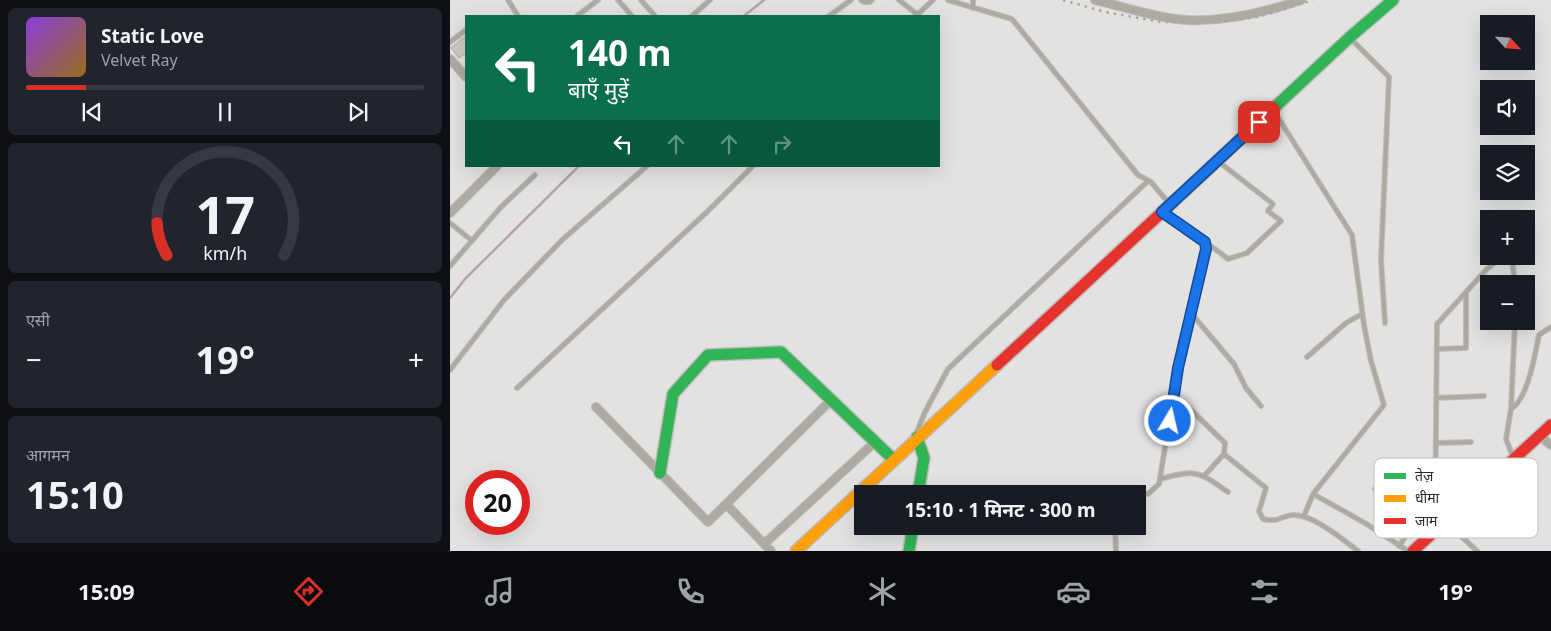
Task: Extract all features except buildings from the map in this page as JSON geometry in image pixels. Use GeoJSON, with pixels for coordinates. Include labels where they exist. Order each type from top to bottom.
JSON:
{"type":"FeatureCollection","features":[{"type":"Feature","properties":{"kind":"street"},"geometry":{"type":"LineString","coordinates":[[1096,0],[1157,16],[1186,20],[1213,20],[1253,13],[1300,0]]}},
{"type":"Feature","properties":{"kind":"street"},"geometry":{"type":"LineString","coordinates":[[796,551],[1350,37],[1393,0]]}},
{"type":"Feature","properties":{"kind":"street"},"geometry":{"type":"LineString","coordinates":[[450,59],[465,76]]}},
{"type":"Feature","properties":{"kind":"street"},"geometry":{"type":"LineString","coordinates":[[450,213],[495,167]]}},
{"type":"Feature","properties":{"kind":"street"},"geometry":{"type":"LineString","coordinates":[[660,473],[673,394],[708,355],[781,352],[893,459]]}},
{"type":"Feature","properties":{"kind":"street"},"geometry":{"type":"LineString","coordinates":[[596,407],[708,522],[831,400]]}},
{"type":"Feature","properties":{"kind":"street"},"geometry":{"type":"LineString","coordinates":[[1515,458],[1551,425]]}},
{"type":"Feature","properties":{"kind":"street"},"geometry":{"type":"LineString","coordinates":[[1539,436],[1551,445]]}},
{"type":"Feature","properties":{"kind":"street"},"geometry":{"type":"LineString","coordinates":[[917,437],[924,458],[920,485]]}},
{"type":"Feature","properties":{"kind":"street"},"geometry":{"type":"LineString","coordinates":[[764,544],[875,442]]}},
{"type":"Feature","properties":{"kind":"street"},"geometry":{"type":"LineString","coordinates":[[726,504],[771,551]]}},
{"type":"Feature","properties":{"kind":"street"},"geometry":{"type":"LineString","coordinates":[[909,551],[912,535]]}},
{"type":"Feature","properties":{"kind":"street"},"geometry":{"type":"LineString","coordinates":[[1412,551],[1426,538]]}},
{"type":"Feature","properties":{"kind":"lane"},"geometry":{"type":"LineString","coordinates":[[508,0],[517,15]]}},
{"type":"Feature","properties":{"kind":"lane"},"geometry":{"type":"LineString","coordinates":[[578,15],[598,0]]}},
{"type":"Feature","properties":{"kind":"lane"},"geometry":{"type":"LineString","coordinates":[[618,0],[631,15]]}},
{"type":"Feature","properties":{"kind":"lane"},"geometry":{"type":"LineString","coordinates":[[641,0],[654,15]]}},
{"type":"Feature","properties":{"kind":"lane"},"geometry":{"type":"LineString","coordinates":[[693,15],[704,2],[710,0]]}},
{"type":"Feature","properties":{"kind":"lane"},"geometry":{"type":"LineString","coordinates":[[830,15],[851,0]]}},
{"type":"Feature","properties":{"kind":"lane"},"geometry":{"type":"LineString","coordinates":[[861,0],[870,2],[872,0]]}},
{"type":"Feature","properties":{"kind":"lane"},"geometry":{"type":"LineString","coordinates":[[899,0],[917,15],[933,0]]}},
{"type":"Feature","properties":{"kind":"lane"},"geometry":{"type":"LineString","coordinates":[[948,0],[1012,19],[1138,175],[1148,180],[1166,208],[1205,242],[1228,258],[1247,253],[1281,221],[1268,211],[1273,204],[1217,161]]}},
{"type":"Feature","properties":{"kind":"lane"},"geometry":{"type":"LineString","coordinates":[[973,0],[974,8]]}},
{"type":"Feature","properties":{"kind":"lane"},"geometry":{"type":"LineString","coordinates":[[584,11],[586,15]]}},
{"type":"Feature","properties":{"kind":"lane"},"geometry":{"type":"LineString","coordinates":[[450,42],[465,31]]}},
{"type":"Feature","properties":{"kind":"lane"},"geometry":{"type":"LineString","coordinates":[[1350,37],[1390,77],[1381,260],[1385,323]]}},
{"type":"Feature","properties":{"kind":"lane"},"geometry":{"type":"LineString","coordinates":[[1273,110],[1352,234],[1362,314],[1371,361],[1384,405],[1313,494],[1304,516]]}},
{"type":"Feature","properties":{"kind":"lane"},"geometry":{"type":"LineString","coordinates":[[450,370],[504,300],[562,240],[646,167]]}},
{"type":"Feature","properties":{"kind":"lane"},"geometry":{"type":"LineString","coordinates":[[517,388],[708,211],[752,167]]}},
{"type":"Feature","properties":{"kind":"lane"},"geometry":{"type":"LineString","coordinates":[[450,266],[501,207],[535,175]]}},
{"type":"Feature","properties":{"kind":"lane"},"geometry":{"type":"LineString","coordinates":[[917,437],[916,432],[948,370],[1148,180]]}},
{"type":"Feature","properties":{"kind":"lane"},"geometry":{"type":"LineString","coordinates":[[450,223],[471,240]]}},
{"type":"Feature","properties":{"kind":"lane"},"geometry":{"type":"LineString","coordinates":[[1146,494],[1159,484],[1178,368],[1206,249],[1205,242]]}},
{"type":"Feature","properties":{"kind":"lane"},"geometry":{"type":"LineString","coordinates":[[1482,275],[1497,261],[1512,260],[1514,275]]}},
{"type":"Feature","properties":{"kind":"lane"},"geometry":{"type":"LineString","coordinates":[[1436,458],[1438,324],[1480,277]]}},
{"type":"Feature","properties":{"kind":"lane"},"geometry":{"type":"LineString","coordinates":[[1437,349],[1466,348],[1466,292]]}},
{"type":"Feature","properties":{"kind":"lane"},"geometry":{"type":"LineString","coordinates":[[1191,313],[1234,364],[1246,388],[1261,406]]}},
{"type":"Feature","properties":{"kind":"lane"},"geometry":{"type":"LineString","coordinates":[[1307,357],[1346,323],[1362,314]]}},
{"type":"Feature","properties":{"kind":"lane"},"geometry":{"type":"LineString","coordinates":[[1511,409],[1517,405],[1531,374],[1539,335],[1551,327]]}},
{"type":"Feature","properties":{"kind":"lane"},"geometry":{"type":"LineString","coordinates":[[1514,458],[1506,439],[1511,409],[1515,330]]}},
{"type":"Feature","properties":{"kind":"lane"},"geometry":{"type":"LineString","coordinates":[[1436,398],[1484,396]]}},
{"type":"Feature","properties":{"kind":"lane"},"geometry":{"type":"LineString","coordinates":[[1173,402],[1190,409],[1225,443],[1224,454],[1204,476]]}},
{"type":"Feature","properties":{"kind":"lane"},"geometry":{"type":"LineString","coordinates":[[1436,443],[1471,442]]}},
{"type":"Feature","properties":{"kind":"lane"},"geometry":{"type":"LineString","coordinates":[[1224,454],[1266,488],[1259,511],[1263,519],[1274,521],[1291,515],[1304,516],[1358,551]]}},
{"type":"Feature","properties":{"kind":"lane"},"geometry":{"type":"LineString","coordinates":[[1160,479],[1193,472],[1204,476],[1228,492]]}},
{"type":"Feature","properties":{"kind":"lane"},"geometry":{"type":"LineString","coordinates":[[1313,494],[1374,529]]}},
{"type":"Feature","properties":{"kind":"lane"},"geometry":{"type":"LineString","coordinates":[[1115,535],[1116,551]]}},
{"type":"Feature","properties":{"kind":"lane"},"geometry":{"type":"LineString","coordinates":[[1387,538],[1408,551]]}},
{"type":"Feature","properties":{"kind":"lane"},"geometry":{"type":"LineString","coordinates":[[1399,546],[1405,538]]}},
{"type":"Feature","properties":{"kind":"lane"},"geometry":{"type":"LineString","coordinates":[[1463,538],[1477,551]]}},
{"type":"Feature","properties":{"kind":"waterway"},"geometry":{"type":"LineString","coordinates":[[745,15],[764,0]]}},
{"type":"Feature","properties":{"kind":"waterway"},"geometry":{"type":"LineString","coordinates":[[450,298],[465,279],[578,167]]}},
{"type":"Feature","properties":{"kind":"railway"},"geometry":{"type":"LineString","coordinates":[[1063,0],[1105,12],[1161,22],[1218,22],[1258,17],[1313,0]]}},
{"type":"Feature","properties":{"kind":"traffic: fast"},"geometry":{"type":"LineString","coordinates":[[1173,202],[1350,37],[1393,0]]}},
{"type":"Feature","properties":{"kind":"traffic: fast"},"geometry":{"type":"LineString","coordinates":[[660,473],[673,394],[708,355],[781,352],[893,459]]}},
{"type":"Feature","properties":{"kind":"traffic: fast"},"geometry":{"type":"LineString","coordinates":[[917,437],[924,458],[920,485]]}},
{"type":"Feature","properties":{"kind":"traffic: fast"},"geometry":{"type":"LineString","coordinates":[[909,551],[912,535]]}},
{"type":"Feature","properties":{"kind":"traffic: slow"},"geometry":{"type":"LineString","coordinates":[[796,551],[997,365]]}},
{"type":"Feature","properties":{"kind":"traffic: jam"},"geometry":{"type":"LineString","coordinates":[[997,365],[1173,202]]}},
{"type":"Feature","properties":{"kind":"traffic: jam"},"geometry":{"type":"LineString","coordinates":[[1515,458],[1551,425]]}},
{"type":"Feature","properties":{"kind":"traffic: jam"},"geometry":{"type":"LineString","coordinates":[[1413,551],[1427,538]]}},
{"type":"Feature","properties":{"kind":"route"},"geometry":{"type":"LineString","coordinates":[[1170,421],[1178,368],[1206,249],[1205,242],[1162,212],[1259,122]]}}]}
